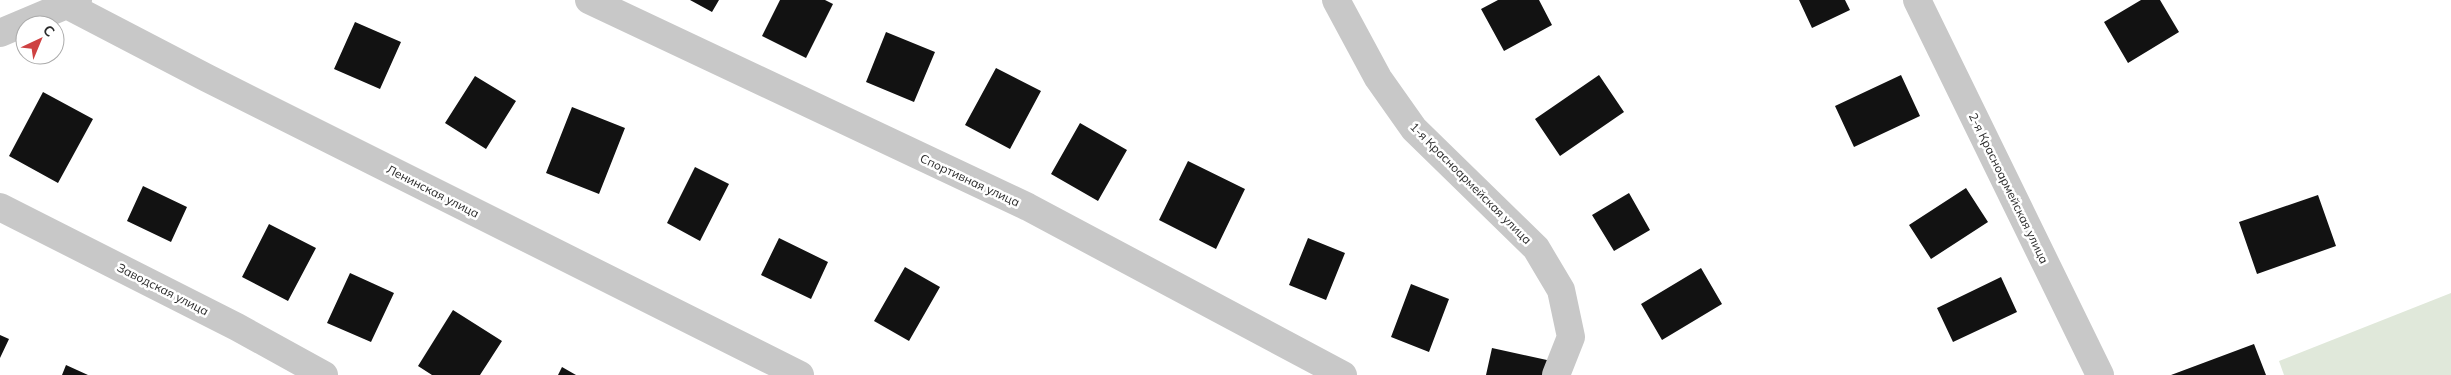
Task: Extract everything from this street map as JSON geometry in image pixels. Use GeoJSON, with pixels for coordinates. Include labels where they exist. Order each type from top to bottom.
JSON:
{"type":"FeatureCollection","features":[{"type":"Feature","properties":{"kind":"street","name":"Спортивная улица"},"geometry":{"type":"LineString","coordinates":[[590,0],[1028,207],[1343,375]]}},
{"type":"Feature","properties":{"kind":"street","name":"1-я Красноармейская улица"},"geometry":{"type":"LineString","coordinates":[[1336,0],[1378,78],[1414,129],[1536,248],[1561,290],[1571,337],[1556,375]]}},
{"type":"Feature","properties":{"kind":"street","name":"2-я Красноармейская улица"},"geometry":{"type":"LineString","coordinates":[[1917,0],[2100,375]]}},
{"type":"Feature","properties":{"kind":"street"},"geometry":{"type":"LineString","coordinates":[[0,33],[72,3]]}},
{"type":"Feature","properties":{"kind":"street","name":"Ленинская улица"},"geometry":{"type":"LineString","coordinates":[[72,3],[216,83],[800,375]]}},
{"type":"Feature","properties":{"kind":"street","name":"Заводская улица"},"geometry":{"type":"LineString","coordinates":[[0,207],[238,327],[324,375]]}},
{"type":"Feature","properties":{"kind":"shaded area"},"geometry":{"type":"Polygon","coordinates":[[[2451,293],[2451,375],[2284,375],[2279,361],[2451,293]]]}},
{"type":"Feature","properties":{"kind":"building"},"geometry":{"type":"Polygon","coordinates":[[[690,0],[719,0],[712,12],[690,0]]]}},
{"type":"Feature","properties":{"kind":"building"},"geometry":{"type":"Polygon","coordinates":[[[780,0],[825,0],[833,4],[806,58],[762,36],[780,0]]]}},
{"type":"Feature","properties":{"kind":"building"},"geometry":{"type":"Polygon","coordinates":[[[1498,0],[1539,0],[1552,25],[1504,51],[1481,9],[1498,0]]]}},
{"type":"Feature","properties":{"kind":"building"},"geometry":{"type":"Polygon","coordinates":[[[1799,0],[1845,0],[1850,10],[1812,28],[1799,0]]]}},
{"type":"Feature","properties":{"kind":"building"},"geometry":{"type":"Polygon","coordinates":[[[2141,0],[2160,0],[2179,32],[2128,63],[2104,22],[2141,0]]]}},
{"type":"Feature","properties":{"kind":"building"},"geometry":{"type":"Polygon","coordinates":[[[355,22],[401,42],[380,89],[334,69],[355,22]]]}},
{"type":"Feature","properties":{"kind":"building"},"geometry":{"type":"Polygon","coordinates":[[[886,32],[935,52],[914,102],[866,82],[886,32]]]}},
{"type":"Feature","properties":{"kind":"building"},"geometry":{"type":"Polygon","coordinates":[[[996,68],[1041,91],[1010,149],[965,125],[996,68]]]}},
{"type":"Feature","properties":{"kind":"building"},"geometry":{"type":"Polygon","coordinates":[[[1599,75],[1624,112],[1560,156],[1535,119],[1599,75]]]}},
{"type":"Feature","properties":{"kind":"building"},"geometry":{"type":"Polygon","coordinates":[[[1901,75],[1920,116],[1854,147],[1835,106],[1901,75]]]}},
{"type":"Feature","properties":{"kind":"building"},"geometry":{"type":"Polygon","coordinates":[[[475,76],[516,101],[486,149],[445,123],[475,76]]]}},
{"type":"Feature","properties":{"kind":"building"},"geometry":{"type":"Polygon","coordinates":[[[43,92],[93,119],[58,183],[9,156],[43,92]]]}},
{"type":"Feature","properties":{"kind":"building"},"geometry":{"type":"Polygon","coordinates":[[[572,107],[625,128],[599,194],[546,173],[572,107]]]}},
{"type":"Feature","properties":{"kind":"building"},"geometry":{"type":"Polygon","coordinates":[[[1080,123],[1127,150],[1098,201],[1051,174],[1080,123]]]}},
{"type":"Feature","properties":{"kind":"building"},"geometry":{"type":"Polygon","coordinates":[[[1188,161],[1245,189],[1216,249],[1159,220],[1188,161]]]}},
{"type":"Feature","properties":{"kind":"building"},"geometry":{"type":"Polygon","coordinates":[[[695,167],[729,184],[700,241],[667,223],[695,167]]]}},
{"type":"Feature","properties":{"kind":"building"},"geometry":{"type":"Polygon","coordinates":[[[143,186],[187,207],[171,242],[127,221],[143,186]]]}},
{"type":"Feature","properties":{"kind":"building"},"geometry":{"type":"Polygon","coordinates":[[[1966,188],[1988,222],[1931,259],[1909,225],[1966,188]]]}},
{"type":"Feature","properties":{"kind":"building"},"geometry":{"type":"Polygon","coordinates":[[[1629,193],[1650,230],[1614,251],[1592,215],[1629,193]]]}},
{"type":"Feature","properties":{"kind":"building"},"geometry":{"type":"Polygon","coordinates":[[[2318,195],[2336,246],[2257,274],[2239,222],[2318,195]]]}},
{"type":"Feature","properties":{"kind":"building"},"geometry":{"type":"Polygon","coordinates":[[[269,224],[316,248],[288,301],[242,277],[269,224]]]}},
{"type":"Feature","properties":{"kind":"building"},"geometry":{"type":"Polygon","coordinates":[[[779,238],[828,262],[811,299],[761,275],[779,238]]]}},
{"type":"Feature","properties":{"kind":"building"},"geometry":{"type":"Polygon","coordinates":[[[1308,238],[1345,253],[1326,300],[1289,285],[1308,238]]]}},
{"type":"Feature","properties":{"kind":"building"},"geometry":{"type":"Polygon","coordinates":[[[905,267],[940,287],[909,341],[874,321],[905,267]]]}},
{"type":"Feature","properties":{"kind":"building"},"geometry":{"type":"Polygon","coordinates":[[[1701,268],[1722,304],[1662,340],[1641,304],[1701,268]]]}},
{"type":"Feature","properties":{"kind":"building"},"geometry":{"type":"Polygon","coordinates":[[[350,273],[394,293],[371,342],[327,323],[350,273]]]}},
{"type":"Feature","properties":{"kind":"building"},"geometry":{"type":"Polygon","coordinates":[[[2001,277],[2017,312],[1953,342],[1937,308],[2001,277]]]}},
{"type":"Feature","properties":{"kind":"building"},"geometry":{"type":"Polygon","coordinates":[[[1411,284],[1449,299],[1429,352],[1391,337],[1411,284]]]}},
{"type":"Feature","properties":{"kind":"building"},"geometry":{"type":"Polygon","coordinates":[[[453,310],[502,341],[480,375],[432,375],[418,366],[453,310]]]}},
{"type":"Feature","properties":{"kind":"building"},"geometry":{"type":"Polygon","coordinates":[[[0,335],[9,339],[0,358],[0,335]]]}},
{"type":"Feature","properties":{"kind":"building"},"geometry":{"type":"Polygon","coordinates":[[[2254,344],[2266,375],[2171,375],[2254,344]]]}},
{"type":"Feature","properties":{"kind":"building"},"geometry":{"type":"Polygon","coordinates":[[[1492,348],[1556,362],[1553,375],[1486,375],[1492,348]]]}},
{"type":"Feature","properties":{"kind":"building"},"geometry":{"type":"Polygon","coordinates":[[[66,365],[88,375],[62,375],[66,365]]]}},
{"type":"Feature","properties":{"kind":"building"},"geometry":{"type":"Polygon","coordinates":[[[562,367],[576,375],[558,375],[562,367]]]}}]}
